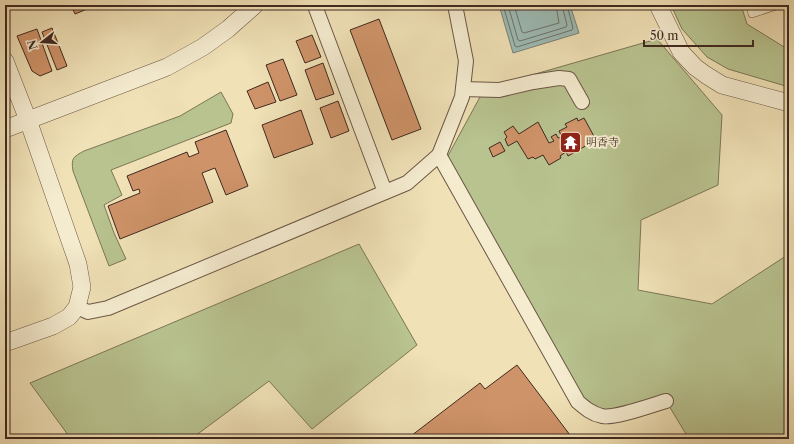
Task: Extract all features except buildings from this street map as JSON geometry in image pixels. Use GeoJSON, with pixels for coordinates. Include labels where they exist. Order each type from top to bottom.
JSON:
{"type":"FeatureCollection","features":[{"type":"Feature","properties":{"kind":"street"},"geometry":{"type":"LineString","coordinates":[[5,129],[167,67],[203,47],[228,29],[256,5]]}},
{"type":"Feature","properties":{"kind":"street"},"geometry":{"type":"LineString","coordinates":[[316,5],[315,6],[385,192]]}},
{"type":"Feature","properties":{"kind":"street"},"geometry":{"type":"LineString","coordinates":[[77,307],[88,312],[108,308],[407,183],[439,155],[462,97],[466,60],[455,5]]}},
{"type":"Feature","properties":{"kind":"street"},"geometry":{"type":"LineString","coordinates":[[658,5],[672,36],[682,52],[695,67],[722,85],[789,103]]}},
{"type":"Feature","properties":{"kind":"street"},"geometry":{"type":"LineString","coordinates":[[5,61],[28,120],[78,264],[82,287],[77,307],[70,317],[53,326],[5,343]]}},
{"type":"Feature","properties":{"kind":"street"},"geometry":{"type":"LineString","coordinates":[[463,89],[499,90],[533,82],[559,78],[569,79],[582,102]]}},
{"type":"Feature","properties":{"kind":"street"},"geometry":{"type":"LineString","coordinates":[[439,155],[578,402],[591,413],[603,417],[619,414],[666,400]]}},
{"type":"Feature","properties":{"kind":"lane"},"geometry":{"type":"LineString","coordinates":[[750,5],[752,14],[779,5]]}},
{"type":"Feature","properties":{"kind":"green space"},"geometry":{"type":"Polygon","coordinates":[[[671,5],[741,5],[747,24],[789,50],[789,87],[728,69],[707,57],[682,29],[671,5]]]}},
{"type":"Feature","properties":{"kind":"green space"},"geometry":{"type":"Polygon","coordinates":[[[657,39],[722,115],[718,185],[641,220],[638,290],[712,304],[789,254],[789,439],[689,439],[666,401],[601,411],[581,395],[444,163],[480,97],[497,85],[657,39]]]}},
{"type":"Feature","properties":{"kind":"green space"},"geometry":{"type":"Polygon","coordinates":[[[221,92],[233,114],[231,123],[111,170],[122,195],[104,205],[114,233],[126,259],[109,266],[73,171],[72,163],[74,158],[84,151],[180,116],[221,92]]]}},
{"type":"Feature","properties":{"kind":"green space"},"geometry":{"type":"Polygon","coordinates":[[[359,244],[417,345],[312,429],[269,381],[191,439],[71,439],[30,383],[359,244]]]}},
{"type":"Feature","properties":{"kind":"water"},"geometry":{"type":"Polygon","coordinates":[[[499,5],[570,5],[579,33],[513,53],[499,5]]]}},
{"type":"Feature","properties":{"kind":"place","name":"明香寺"},"geometry":{"type":"Point","coordinates":[571,142]}}]}
